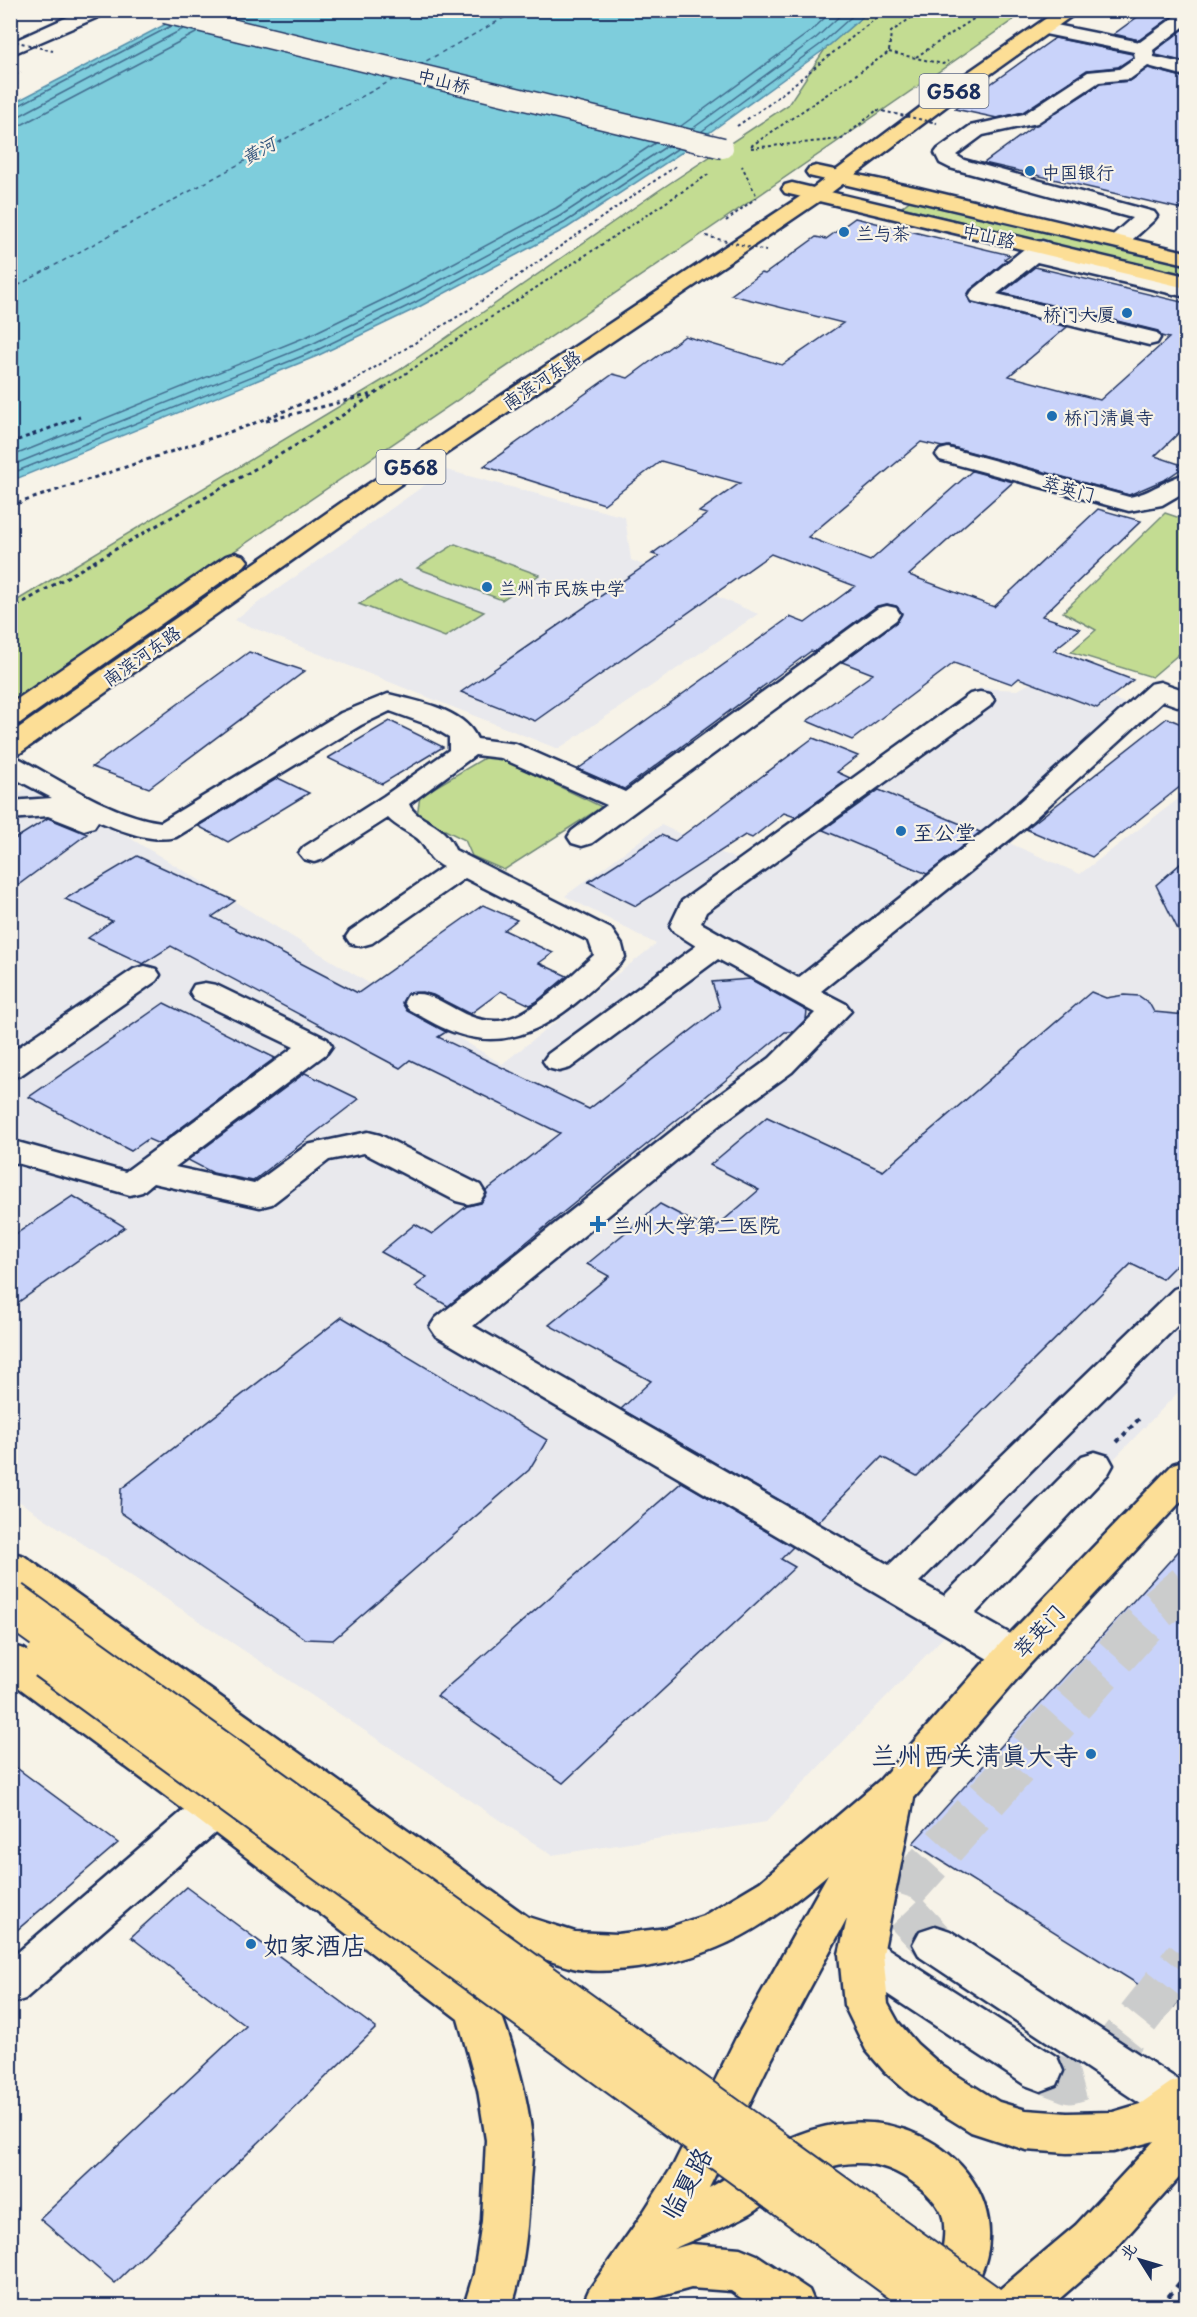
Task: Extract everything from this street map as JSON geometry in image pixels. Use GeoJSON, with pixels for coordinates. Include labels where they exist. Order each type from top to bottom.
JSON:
{"type":"FeatureCollection","features":[{"type":"Feature","properties":{"kind":"main road","name":"南滨河东路"},"geometry":{"type":"LineString","coordinates":[[10,747],[1048,20],[1071,10]]}},
{"type":"Feature","properties":{"kind":"main road","name":"南滨河东路"},"geometry":{"type":"LineString","coordinates":[[817,183],[840,176],[1048,20]]}},
{"type":"Feature","properties":{"kind":"main road","name":"中山路"},"geometry":{"type":"LineString","coordinates":[[840,176],[1186,258]]}},
{"type":"Feature","properties":{"kind":"main road","name":"中山路"},"geometry":{"type":"LineString","coordinates":[[792,189],[817,183],[1037,250],[1186,282]]}},
{"type":"Feature","properties":{"kind":"main road","name":"南滨河东路"},"geometry":{"type":"LineString","coordinates":[[10,717],[353,480],[792,189]]}},
{"type":"Feature","properties":{"kind":"main road","name":"萃英门"},"geometry":{"type":"LineString","coordinates":[[895,1791],[1014,1655],[1186,1473]]}},
{"type":"Feature","properties":{"kind":"main road"},"geometry":{"type":"LineString","coordinates":[[10,1566],[514,1930],[575,1950],[617,1952],[667,1946],[717,1930],[775,1894],[895,1791]]}},
{"type":"Feature","properties":{"kind":"main road"},"geometry":{"type":"LineString","coordinates":[[10,1602],[987,2307]]}},
{"type":"Feature","properties":{"kind":"main road"},"geometry":{"type":"LineString","coordinates":[[10,1630],[937,2307]]}},
{"type":"Feature","properties":{"kind":"main road"},"geometry":{"type":"LineString","coordinates":[[10,1660],[214,1809],[477,2008],[501,2090],[509,2140],[506,2221],[498,2273],[488,2307]]}},
{"type":"Feature","properties":{"kind":"main road"},"geometry":{"type":"LineString","coordinates":[[895,1791],[861,1954],[866,2005],[882,2036],[901,2058],[926,2080],[987,2118],[1026,2130],[1067,2133],[1113,2132],[1184,2113]]}},
{"type":"Feature","properties":{"kind":"main road","name":"临夏路"},"geometry":{"type":"LineString","coordinates":[[613,2296],[656,2234],[690,2179],[752,2052],[895,1791]]}},
{"type":"Feature","properties":{"kind":"main road"},"geometry":{"type":"LineString","coordinates":[[1016,2307],[1093,2240],[1184,2113]]}},
{"type":"Feature","properties":{"kind":"main road"},"geometry":{"type":"LineString","coordinates":[[656,2234],[747,2191],[771,2172],[820,2148],[847,2142],[874,2143],[892,2147],[926,2163],[947,2181],[963,2203],[968,2232],[957,2274],[932,2307]]}},
{"type":"Feature","properties":{"kind":"main road"},"geometry":{"type":"LineString","coordinates":[[613,2296],[691,2265],[740,2270],[792,2307]]}},
{"type":"Feature","properties":{"kind":"street"},"geometry":{"type":"LineString","coordinates":[[10,39],[75,10]]}},
{"type":"Feature","properties":{"kind":"street"},"geometry":{"type":"LineString","coordinates":[[10,50],[99,10]]}},
{"type":"Feature","properties":{"kind":"street","name":"中山桥"},"geometry":{"type":"LineString","coordinates":[[161,12],[730,145]]}},
{"type":"Feature","properties":{"kind":"street"},"geometry":{"type":"LineString","coordinates":[[1117,241],[1147,216],[957,164],[947,159],[945,153],[977,129],[1030,119],[1095,76],[1123,75],[1186,17]]}},
{"type":"Feature","properties":{"kind":"street"},"geometry":{"type":"LineString","coordinates":[[1048,20],[1186,70]]}},
{"type":"Feature","properties":{"kind":"street"},"geometry":{"type":"LineString","coordinates":[[1149,338],[980,296],[1037,250],[1186,291]]}},
{"type":"Feature","properties":{"kind":"street","name":"萃英门"},"geometry":{"type":"LineString","coordinates":[[948,455],[1129,504],[1153,500],[1186,481]]}},
{"type":"Feature","properties":{"kind":"street"},"geometry":{"type":"LineString","coordinates":[[582,837],[887,614]]}},
{"type":"Feature","properties":{"kind":"street"},"geometry":{"type":"LineString","coordinates":[[800,992],[1014,822],[1160,690],[1186,701]]}},
{"type":"Feature","properties":{"kind":"street"},"geometry":{"type":"LineString","coordinates":[[980,700],[693,907],[685,926],[835,1011],[820,1029],[781,1065],[707,1119],[448,1327],[1014,1655]]}},
{"type":"Feature","properties":{"kind":"street"},"geometry":{"type":"LineString","coordinates":[[10,765],[113,817],[154,830],[166,831],[351,719],[388,702],[431,716],[460,732],[464,741],[463,753],[400,811],[322,860]]}},
{"type":"Feature","properties":{"kind":"street"},"geometry":{"type":"LineString","coordinates":[[463,746],[506,750],[627,803]]}},
{"type":"Feature","properties":{"kind":"street"},"geometry":{"type":"LineString","coordinates":[[10,810],[52,807],[98,828]]}},
{"type":"Feature","properties":{"kind":"street"},"geometry":{"type":"LineString","coordinates":[[400,811],[437,841],[442,855],[600,935],[607,945],[610,957],[547,1010],[513,1028],[497,1032],[461,1024],[419,1002]]}},
{"type":"Feature","properties":{"kind":"street"},"geometry":{"type":"LineString","coordinates":[[361,937],[464,866]]}},
{"type":"Feature","properties":{"kind":"street"},"geometry":{"type":"LineString","coordinates":[[559,1061],[686,966],[717,946]]}},
{"type":"Feature","properties":{"kind":"street"},"geometry":{"type":"LineString","coordinates":[[10,1068],[145,975]]}},
{"type":"Feature","properties":{"kind":"street"},"geometry":{"type":"LineString","coordinates":[[10,1150],[130,1184],[316,1047],[205,992]]}},
{"type":"Feature","properties":{"kind":"street"},"geometry":{"type":"LineString","coordinates":[[147,1171],[260,1196],[319,1152],[368,1142],[468,1193]]}},
{"type":"Feature","properties":{"kind":"street"},"geometry":{"type":"LineString","coordinates":[[892,1585],[1186,1297]]}},
{"type":"Feature","properties":{"kind":"street"},"geometry":{"type":"LineString","coordinates":[[948,1617],[1095,1465]]}},
{"type":"Feature","properties":{"kind":"street"},"geometry":{"type":"LineString","coordinates":[[10,1986],[214,1809]]}},
{"type":"Feature","properties":{"kind":"street"},"geometry":{"type":"LineString","coordinates":[[935,1944],[1184,2113]]}},
{"type":"Feature","properties":{"kind":"street"},"geometry":{"type":"LineString","coordinates":[[861,1954],[1041,2071]]}},
{"type":"Feature","properties":{"kind":"path"},"geometry":{"type":"LineString","coordinates":[[10,610],[300,443],[376,393],[730,145],[768,105],[886,10]]}},
{"type":"Feature","properties":{"kind":"path"},"geometry":{"type":"LineString","coordinates":[[889,52],[891,32],[922,10]]}},
{"type":"Feature","properties":{"kind":"path"},"geometry":{"type":"LineString","coordinates":[[916,57],[987,10]]}},
{"type":"Feature","properties":{"kind":"path"},"geometry":{"type":"LineString","coordinates":[[10,39],[53,51]]}},
{"type":"Feature","properties":{"kind":"path"},"geometry":{"type":"LineString","coordinates":[[937,123],[877,110],[842,138],[748,148],[841,82],[889,52],[943,64],[952,58]]}},
{"type":"Feature","properties":{"kind":"path"},"geometry":{"type":"LineString","coordinates":[[723,223],[757,197],[730,145]]}},
{"type":"Feature","properties":{"kind":"path"},"geometry":{"type":"LineString","coordinates":[[10,506],[250,425],[341,388],[470,309],[679,164]]}},
{"type":"Feature","properties":{"kind":"path"},"geometry":{"type":"LineString","coordinates":[[715,230],[706,236],[766,251]]}},
{"type":"Feature","properties":{"kind":"path"},"geometry":{"type":"LineString","coordinates":[[250,425],[376,393]]}},
{"type":"Feature","properties":{"kind":"path"},"geometry":{"type":"LineString","coordinates":[[10,443],[80,417]]}},
{"type":"Feature","properties":{"kind":"path"},"geometry":{"type":"LineString","coordinates":[[1161,2307],[1186,2275]]}},
{"type":"Feature","properties":{"kind":"shaded area","name":"兰州市民族中学"},"geometry":{"type":"Polygon","coordinates":[[[446,470],[625,517],[631,560],[758,614],[558,749],[234,620],[446,470]]]}},
{"type":"Feature","properties":{"kind":"shaded area","name":"兰州大学第二医院"},"geometry":{"type":"Polygon","coordinates":[[[1044,675],[1151,712],[1000,839],[1080,874],[1186,793],[1186,1384],[766,1822],[552,1855],[11,1496],[10,799],[36,781],[502,1064],[656,944],[565,896],[661,825],[742,862],[980,688],[1018,690],[1044,675]]]}},
{"type":"Feature","properties":{"kind":"green space"},"geometry":{"type":"Polygon","coordinates":[[[869,11],[1026,11],[773,186],[11,704],[11,604],[398,371],[658,191],[788,105],[825,49],[869,11]]]}},
{"type":"Feature","properties":{"kind":"green space"},"geometry":{"type":"Polygon","coordinates":[[[912,199],[1186,265],[1186,276],[902,207],[912,199]]]}},
{"type":"Feature","properties":{"kind":"green space"},"geometry":{"type":"Polygon","coordinates":[[[1165,513],[1186,520],[1186,648],[1152,677],[1071,652],[1096,630],[1063,612],[1165,513]]]}},
{"type":"Feature","properties":{"kind":"green space"},"geometry":{"type":"Polygon","coordinates":[[[455,544],[539,575],[502,600],[417,568],[455,544]]]}},
{"type":"Feature","properties":{"kind":"green space"},"geometry":{"type":"Polygon","coordinates":[[[399,580],[484,612],[445,637],[359,604],[399,580]]]}},
{"type":"Feature","properties":{"kind":"green space"},"geometry":{"type":"Polygon","coordinates":[[[486,757],[500,758],[602,807],[504,870],[472,856],[465,840],[417,816],[420,796],[486,757]]]}},
{"type":"Feature","properties":{"kind":"water","name":"黄河"},"geometry":{"type":"Polygon","coordinates":[[[191,11],[869,11],[825,49],[681,153],[567,228],[417,308],[317,356],[11,481],[10,105],[191,11]]]}},
{"type":"Feature","properties":{"kind":"building"},"geometry":{"type":"Polygon","coordinates":[[[1147,10],[1181,10],[1139,40],[1114,34],[1147,10]]]}},
{"type":"Feature","properties":{"kind":"building"},"geometry":{"type":"Polygon","coordinates":[[[1186,27],[1186,62],[1156,55],[1155,51],[1186,27]]]}},
{"type":"Feature","properties":{"kind":"building"},"geometry":{"type":"Polygon","coordinates":[[[1055,38],[1132,54],[1133,57],[1118,67],[1087,70],[1023,112],[997,118],[955,109],[1055,38]]]}},
{"type":"Feature","properties":{"kind":"building"},"geometry":{"type":"Polygon","coordinates":[[[1148,68],[1186,78],[1186,210],[984,163],[1034,126],[1100,84],[1130,81],[1148,68]]]}},
{"type":"Feature","properties":{"kind":"building"},"geometry":{"type":"Polygon","coordinates":[[[855,218],[1010,255],[970,290],[967,295],[970,302],[1067,327],[1009,376],[1100,400],[1169,338],[1161,336],[1158,331],[1002,293],[1035,267],[1186,303],[1186,426],[1155,456],[1185,466],[1166,479],[1129,495],[949,446],[942,447],[921,442],[808,537],[870,561],[972,471],[1013,482],[909,575],[994,607],[1098,509],[1141,521],[1042,616],[1080,629],[1054,650],[1133,680],[1097,708],[1019,678],[1012,684],[954,663],[852,740],[807,721],[873,674],[842,662],[898,621],[902,613],[896,606],[887,604],[877,606],[814,652],[811,651],[624,789],[578,769],[790,617],[805,623],[855,586],[771,554],[535,721],[461,692],[659,556],[652,554],[707,514],[699,512],[740,483],[661,461],[604,504],[484,466],[613,374],[628,378],[685,336],[782,365],[843,323],[731,295],[761,273],[765,274],[816,237],[826,239],[855,218]]]}},
{"type":"Feature","properties":{"kind":"building"},"geometry":{"type":"Polygon","coordinates":[[[249,652],[305,671],[149,788],[92,767],[249,652]]]}},
{"type":"Feature","properties":{"kind":"building"},"geometry":{"type":"Polygon","coordinates":[[[1167,718],[1186,726],[1186,782],[1092,857],[1026,829],[1167,718]]]}},
{"type":"Feature","properties":{"kind":"building"},"geometry":{"type":"Polygon","coordinates":[[[390,721],[443,747],[382,784],[328,758],[390,721]]]}},
{"type":"Feature","properties":{"kind":"building"},"geometry":{"type":"Polygon","coordinates":[[[813,738],[858,756],[837,772],[850,778],[795,817],[784,813],[752,838],[745,835],[636,906],[588,882],[661,835],[675,841],[813,738]]]}},
{"type":"Feature","properties":{"kind":"building"},"geometry":{"type":"Polygon","coordinates":[[[278,778],[309,793],[228,842],[198,826],[278,778]]]}},
{"type":"Feature","properties":{"kind":"building","name":"至公堂"},"geometry":{"type":"Polygon","coordinates":[[[879,790],[980,832],[927,874],[823,830],[879,790]]]}},
{"type":"Feature","properties":{"kind":"building"},"geometry":{"type":"Polygon","coordinates":[[[48,818],[87,834],[10,891],[10,842],[48,818]]]}},
{"type":"Feature","properties":{"kind":"building"},"geometry":{"type":"Polygon","coordinates":[[[137,856],[235,901],[212,917],[358,993],[483,905],[517,920],[504,930],[553,953],[539,963],[567,976],[536,1002],[530,1005],[501,991],[470,1014],[433,995],[422,992],[408,993],[402,1003],[407,1011],[446,1032],[438,1037],[589,1109],[720,1008],[712,982],[750,979],[807,1011],[806,1019],[793,1032],[785,1032],[448,1306],[415,1287],[427,1277],[381,1252],[415,1224],[432,1234],[467,1206],[481,1203],[487,1194],[486,1191],[560,1133],[410,1060],[400,1068],[171,946],[143,964],[88,938],[112,921],[65,899],[137,856]]]}},
{"type":"Feature","properties":{"kind":"building"},"geometry":{"type":"Polygon","coordinates":[[[1186,859],[1186,946],[1156,885],[1186,859]]]}},
{"type":"Feature","properties":{"kind":"building"},"geometry":{"type":"Polygon","coordinates":[[[1091,992],[1106,998],[1124,995],[1139,996],[1149,1003],[1154,1012],[1186,1015],[1186,1255],[1162,1279],[1131,1264],[917,1476],[882,1457],[818,1522],[621,1409],[651,1381],[549,1325],[609,1276],[587,1264],[660,1204],[711,1231],[759,1190],[710,1165],[767,1117],[883,1171],[1091,992]]]}},
{"type":"Feature","properties":{"kind":"building"},"geometry":{"type":"Polygon","coordinates":[[[164,1003],[275,1058],[159,1144],[148,1139],[131,1151],[29,1097],[164,1003]]]}},
{"type":"Feature","properties":{"kind":"building"},"geometry":{"type":"Polygon","coordinates":[[[305,1073],[359,1099],[253,1181],[213,1173],[188,1160],[305,1073]]]}},
{"type":"Feature","properties":{"kind":"building"},"geometry":{"type":"Polygon","coordinates":[[[73,1196],[125,1227],[10,1308],[10,1238],[73,1196]]]}},
{"type":"Feature","properties":{"kind":"building"},"geometry":{"type":"Polygon","coordinates":[[[342,1317],[547,1440],[529,1470],[333,1640],[305,1639],[120,1512],[121,1489],[342,1317]]]}},
{"type":"Feature","properties":{"kind":"building"},"geometry":{"type":"Polygon","coordinates":[[[682,1482],[793,1547],[781,1559],[795,1567],[563,1783],[437,1696],[682,1482]]]}},
{"type":"Feature","properties":{"kind":"building","name":"兰州西关清真大寺"},"geometry":{"type":"Polygon","coordinates":[[[1186,1543],[1186,1991],[1174,2007],[913,1843],[1186,1543]]]}},
{"type":"Feature","properties":{"kind":"building"},"geometry":{"type":"Polygon","coordinates":[[[10,1763],[118,1843],[10,1936],[10,1763]]]}},
{"type":"Feature","properties":{"kind":"building"},"geometry":{"type":"Polygon","coordinates":[[[186,1887],[376,2028],[115,2283],[40,2219],[246,2026],[131,1937],[186,1887]]]}},
{"type":"Feature","properties":{"kind":"ferry route"},"geometry":{"type":"LineString","coordinates":[[419,65],[518,10]]}},
{"type":"Feature","properties":{"kind":"ferry route"},"geometry":{"type":"LineString","coordinates":[[10,290],[394,79]]}},
{"type":"Feature","properties":{"kind":"tunnel"},"geometry":{"type":"LineString","coordinates":[[935,1944],[899,1906],[904,1891],[1156,1610],[1186,1586]]}},
{"type":"Feature","properties":{"kind":"tunnel"},"geometry":{"type":"LineString","coordinates":[[1041,2071],[1070,2082],[1092,2076],[1186,1958]]}},
{"type":"Feature","properties":{"kind":"place","name":"中国银行"},"geometry":{"type":"Point","coordinates":[1030,171]}},
{"type":"Feature","properties":{"kind":"place","name":"兰与茶"},"geometry":{"type":"Point","coordinates":[844,232]}},
{"type":"Feature","properties":{"kind":"place","name":"桥门大厦"},"geometry":{"type":"Point","coordinates":[1127,313]}},
{"type":"Feature","properties":{"kind":"place","name":"桥门清真寺"},"geometry":{"type":"Point","coordinates":[1052,416]}},
{"type":"Feature","properties":{"kind":"place","name":"兰州市民族中学"},"geometry":{"type":"Point","coordinates":[487,587]}},
{"type":"Feature","properties":{"kind":"place","name":"至公堂"},"geometry":{"type":"Point","coordinates":[901,831]}},
{"type":"Feature","properties":{"kind":"place","name":"兰州大学第二医院"},"geometry":{"type":"Point","coordinates":[598,1224]}},
{"type":"Feature","properties":{"kind":"place","name":"兰州西关清真大寺"},"geometry":{"type":"Point","coordinates":[1091,1754]}},
{"type":"Feature","properties":{"kind":"place","name":"如家酒店"},"geometry":{"type":"Point","coordinates":[251,1944]}}]}
